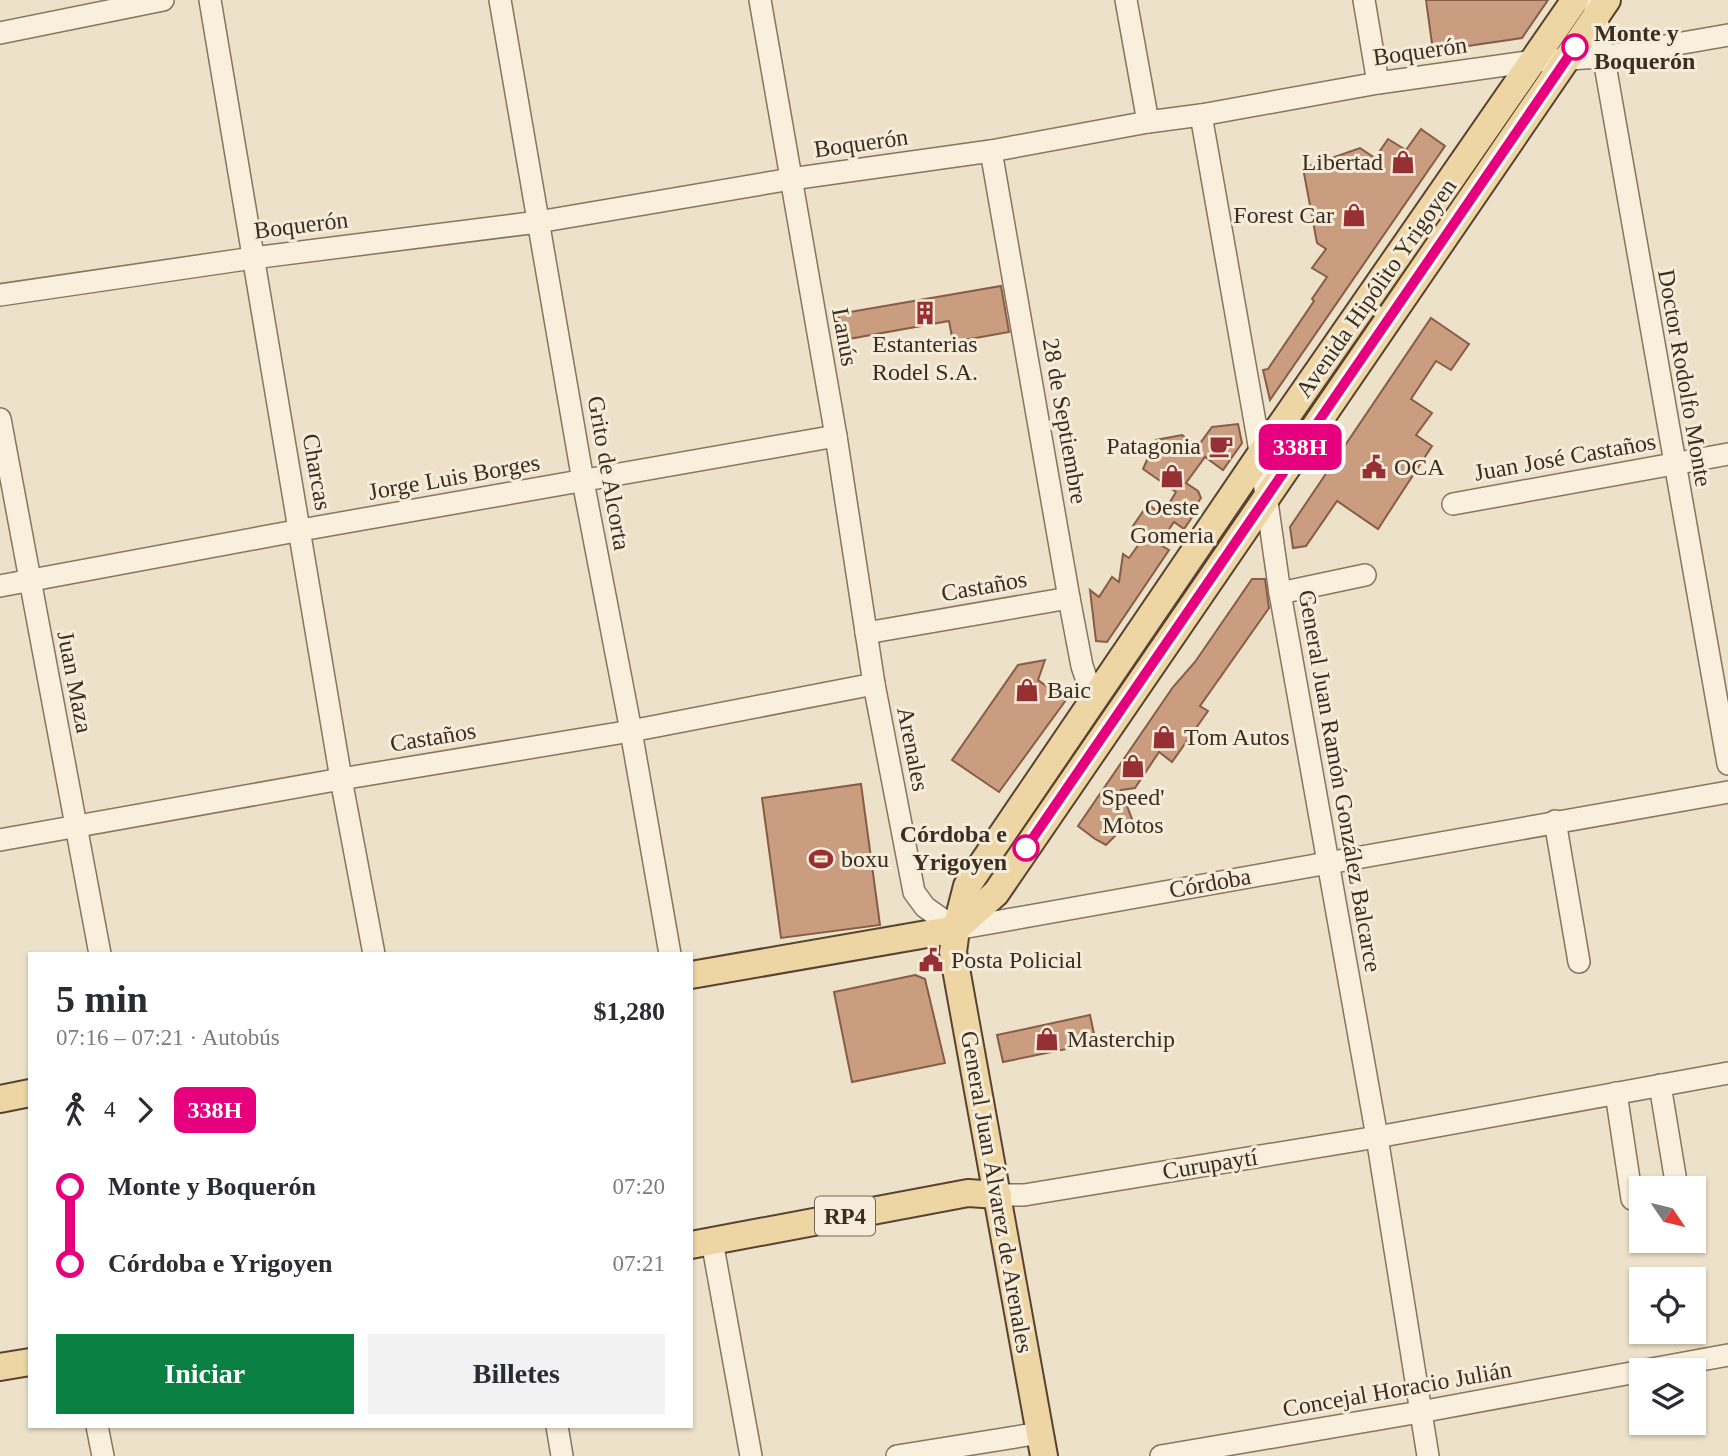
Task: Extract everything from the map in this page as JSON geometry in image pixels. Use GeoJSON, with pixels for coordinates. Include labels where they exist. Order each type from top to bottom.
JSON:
{"type":"FeatureCollection","features":[{"type":"Feature","properties":{"kind":"main road","name":"Avenida Hipólito Yrigoyen"},"geometry":{"type":"LineString","coordinates":[[956,929],[996,892],[1567,58],[1593,4]]}},
{"type":"Feature","properties":{"kind":"main road","name":"Avenida Hipólito Yrigoyen"},"geometry":{"type":"LineString","coordinates":[[956,929],[967,886],[1093,698],[1534,61],[1593,4]]}},
{"type":"Feature","properties":{"kind":"main road","name":"Córdoba"},"geometry":{"type":"LineString","coordinates":[[693,975],[956,929]]}},
{"type":"Feature","properties":{"kind":"main road","name":"General Juan Álvarez de Arenales"},"geometry":{"type":"LineString","coordinates":[[956,929],[953,952],[1042,1444]]}},
{"type":"Feature","properties":{"kind":"main road"},"geometry":{"type":"LineString","coordinates":[[0,1099],[28,1093]]}},
{"type":"Feature","properties":{"kind":"main road","name":"Curupaytí"},"geometry":{"type":"LineString","coordinates":[[702,1243],[968,1193],[998,1195]]}},
{"type":"Feature","properties":{"kind":"main road"},"geometry":{"type":"LineString","coordinates":[[0,1367],[28,1362]]}},
{"type":"Feature","properties":{"kind":"street"},"geometry":{"type":"LineString","coordinates":[[0,33],[163,0]]}},
{"type":"Feature","properties":{"kind":"street","name":"Charcas"},"geometry":{"type":"LineString","coordinates":[[210,0],[341,779],[374,952]]}},
{"type":"Feature","properties":{"kind":"street","name":"Grito de Alcorta"},"geometry":{"type":"LineString","coordinates":[[500,0],[583,481],[670,952]]}},
{"type":"Feature","properties":{"kind":"street","name":"Lanús"},"geometry":{"type":"LineString","coordinates":[[760,0],[836,436],[874,684]]}},
{"type":"Feature","properties":{"kind":"street"},"geometry":{"type":"LineString","coordinates":[[1126,0],[1147,122]]}},
{"type":"Feature","properties":{"kind":"street"},"geometry":{"type":"LineString","coordinates":[[1364,0],[1378,83]]}},
{"type":"Feature","properties":{"kind":"street","name":"Doctor Rodolfo Monte"},"geometry":{"type":"LineString","coordinates":[[1593,4],[1728,764]]}},
{"type":"Feature","properties":{"kind":"street","name":"Boquerón"},"geometry":{"type":"LineString","coordinates":[[0,295],[253,258],[538,222],[791,179],[991,151],[1378,83],[1534,61],[1602,57],[1728,34]]}},
{"type":"Feature","properties":{"kind":"street","name":"General Juan Ramón González Balcarce"},"geometry":{"type":"LineString","coordinates":[[1201,115],[1260,456],[1264,498],[1280,593],[1377,1137],[1428,1456]]}},
{"type":"Feature","properties":{"kind":"street","name":"28 de Septiembre"},"geometry":{"type":"LineString","coordinates":[[991,151],[1069,598],[1082,666],[1093,698]]}},
{"type":"Feature","properties":{"kind":"street","name":"Juan Maza"},"geometry":{"type":"LineString","coordinates":[[0,419],[100,952]]}},
{"type":"Feature","properties":{"kind":"street","name":"Jorge Luis Borges"},"geometry":{"type":"LineString","coordinates":[[0,586],[836,436]]}},
{"type":"Feature","properties":{"kind":"street","name":"Juan José Castaños"},"geometry":{"type":"LineString","coordinates":[[1452,504],[1728,454]]}},
{"type":"Feature","properties":{"kind":"street"},"geometry":{"type":"LineString","coordinates":[[1280,593],[1365,575]]}},
{"type":"Feature","properties":{"kind":"street","name":"Castaños"},"geometry":{"type":"LineString","coordinates":[[866,633],[1069,598]]}},
{"type":"Feature","properties":{"kind":"street","name":"Castaños"},"geometry":{"type":"LineString","coordinates":[[0,840],[631,731],[874,684]]}},
{"type":"Feature","properties":{"kind":"street","name":"Arenales"},"geometry":{"type":"LineString","coordinates":[[874,684],[914,892],[925,907],[956,929]]}},
{"type":"Feature","properties":{"kind":"street","name":"Córdoba"},"geometry":{"type":"LineString","coordinates":[[956,929],[1728,792]]}},
{"type":"Feature","properties":{"kind":"street"},"geometry":{"type":"LineString","coordinates":[[1555,821],[1579,962]]}},
{"type":"Feature","properties":{"kind":"street","name":"Curupaytí"},"geometry":{"type":"LineString","coordinates":[[998,1195],[1024,1195],[1377,1137],[1728,1073]]}},
{"type":"Feature","properties":{"kind":"street"},"geometry":{"type":"LineString","coordinates":[[1660,1086],[1675,1176]]}},
{"type":"Feature","properties":{"kind":"street"},"geometry":{"type":"LineString","coordinates":[[1616,1093],[1629,1179]]}},
{"type":"Feature","properties":{"kind":"street"},"geometry":{"type":"LineString","coordinates":[[702,1243],[751,1456]]}},
{"type":"Feature","properties":{"kind":"street","name":"Concejal Horacio Julián"},"geometry":{"type":"LineString","coordinates":[[1706,1359],[1728,1355]]}},
{"type":"Feature","properties":{"kind":"street","name":"Concejal Horacio Julián"},"geometry":{"type":"LineString","coordinates":[[1161,1456],[1629,1374]]}},
{"type":"Feature","properties":{"kind":"street"},"geometry":{"type":"LineString","coordinates":[[97,1428],[103,1456]]}},
{"type":"Feature","properties":{"kind":"street"},"geometry":{"type":"LineString","coordinates":[[557,1428],[562,1456]]}},
{"type":"Feature","properties":{"kind":"street"},"geometry":{"type":"LineString","coordinates":[[897,1456],[1042,1444]]}},
{"type":"Feature","properties":{"kind":"green space"},"geometry":{"type":"Polygon","coordinates":[[[1511,111],[1515,115],[1314,411],[1309,408],[1511,111]]]}},
{"type":"Feature","properties":{"kind":"green space"},"geometry":{"type":"Polygon","coordinates":[[[1227,527],[1232,530],[999,870],[994,866],[1227,527]]]}},
{"type":"Feature","properties":{"kind":"building"},"geometry":{"type":"Polygon","coordinates":[[[1426,0],[1548,0],[1522,38],[1433,51],[1426,0]]]}},
{"type":"Feature","properties":{"kind":"building","name":"Forest Car"},"geometry":{"type":"Polygon","coordinates":[[[1421,129],[1445,146],[1270,400],[1263,370],[1268,369],[1327,277],[1312,268],[1326,249],[1317,243],[1303,168],[1360,148],[1375,158],[1388,139],[1406,150],[1421,129]]]}},
{"type":"Feature","properties":{"kind":"building","name":"Estanterias Rodel S.A."},"geometry":{"type":"Polygon","coordinates":[[[1001,286],[1009,332],[953,342],[949,321],[843,340],[838,314],[1001,286]]]}},
{"type":"Feature","properties":{"kind":"building"},"geometry":{"type":"Polygon","coordinates":[[[1431,318],[1469,344],[1451,370],[1436,361],[1411,399],[1432,413],[1416,435],[1432,446],[1378,529],[1337,501],[1306,546],[1293,548],[1290,527],[1431,318]]]}},
{"type":"Feature","properties":{"kind":"building"},"geometry":{"type":"Polygon","coordinates":[[[1238,424],[1242,443],[1223,470],[1205,457],[1186,483],[1198,491],[1201,498],[1196,505],[1199,507],[1184,529],[1174,522],[1159,544],[1169,550],[1107,642],[1096,641],[1090,590],[1099,597],[1112,577],[1119,582],[1123,554],[1129,558],[1146,534],[1133,526],[1148,504],[1162,515],[1176,492],[1143,469],[1156,440],[1182,435],[1198,446],[1212,427],[1238,424]]]}},
{"type":"Feature","properties":{"kind":"building"},"geometry":{"type":"Polygon","coordinates":[[[1252,579],[1265,579],[1269,608],[1200,706],[1208,711],[1172,762],[1159,752],[1135,788],[1121,790],[1132,819],[1106,845],[1095,839],[1078,826],[1173,687],[1195,662],[1252,579]]]}},
{"type":"Feature","properties":{"kind":"building"},"geometry":{"type":"Polygon","coordinates":[[[1045,660],[1038,680],[1066,700],[999,792],[952,760],[1018,665],[1045,660]]]}},
{"type":"Feature","properties":{"kind":"building","name":"boxu"},"geometry":{"type":"Polygon","coordinates":[[[861,784],[880,925],[781,938],[762,798],[861,784]]]}},
{"type":"Feature","properties":{"kind":"building"},"geometry":{"type":"Polygon","coordinates":[[[915,975],[925,979],[945,1063],[852,1082],[834,992],[915,975]]]}},
{"type":"Feature","properties":{"kind":"building","name":"Masterchip"},"geometry":{"type":"Polygon","coordinates":[[[1090,1015],[1096,1043],[1003,1062],[997,1035],[1090,1015]]]}},
{"type":"Feature","properties":{"kind":"bus line","name":"338H"},"geometry":{"type":"LineString","coordinates":[[1026,848],[1575,47]]}},
{"type":"Feature","properties":{"kind":"place","name":"Monte y Boquerón"},"geometry":{"type":"Point","coordinates":[1575,47]}},
{"type":"Feature","properties":{"kind":"place","name":"Libertad"},"geometry":{"type":"Point","coordinates":[1403,162]}},
{"type":"Feature","properties":{"kind":"place","name":"Forest Car"},"geometry":{"type":"Point","coordinates":[1354,215]}},
{"type":"Feature","properties":{"kind":"place","name":"Estanterias Rodel S.A."},"geometry":{"type":"Point","coordinates":[925,313]}},
{"type":"Feature","properties":{"kind":"place","name":"Patagonia"},"geometry":{"type":"Point","coordinates":[1221,446]}},
{"type":"Feature","properties":{"kind":"place","name":"OCA"},"geometry":{"type":"Point","coordinates":[1374,467]}},
{"type":"Feature","properties":{"kind":"place","name":"Oeste Gomeria"},"geometry":{"type":"Point","coordinates":[1172,476]}},
{"type":"Feature","properties":{"kind":"place","name":"Baic"},"geometry":{"type":"Point","coordinates":[1027,690]}},
{"type":"Feature","properties":{"kind":"place","name":"Tom Autos"},"geometry":{"type":"Point","coordinates":[1164,737]}},
{"type":"Feature","properties":{"kind":"place","name":"Speed' Motos"},"geometry":{"type":"Point","coordinates":[1133,766]}},
{"type":"Feature","properties":{"kind":"place","name":"Córdoba e Yrigoyen"},"geometry":{"type":"Point","coordinates":[1026,848]}},
{"type":"Feature","properties":{"kind":"place","name":"boxu"},"geometry":{"type":"Point","coordinates":[821,859]}},
{"type":"Feature","properties":{"kind":"place","name":"Posta Policial"},"geometry":{"type":"Point","coordinates":[931,960]}},
{"type":"Feature","properties":{"kind":"place","name":"Masterchip"},"geometry":{"type":"Point","coordinates":[1047,1039]}}]}
